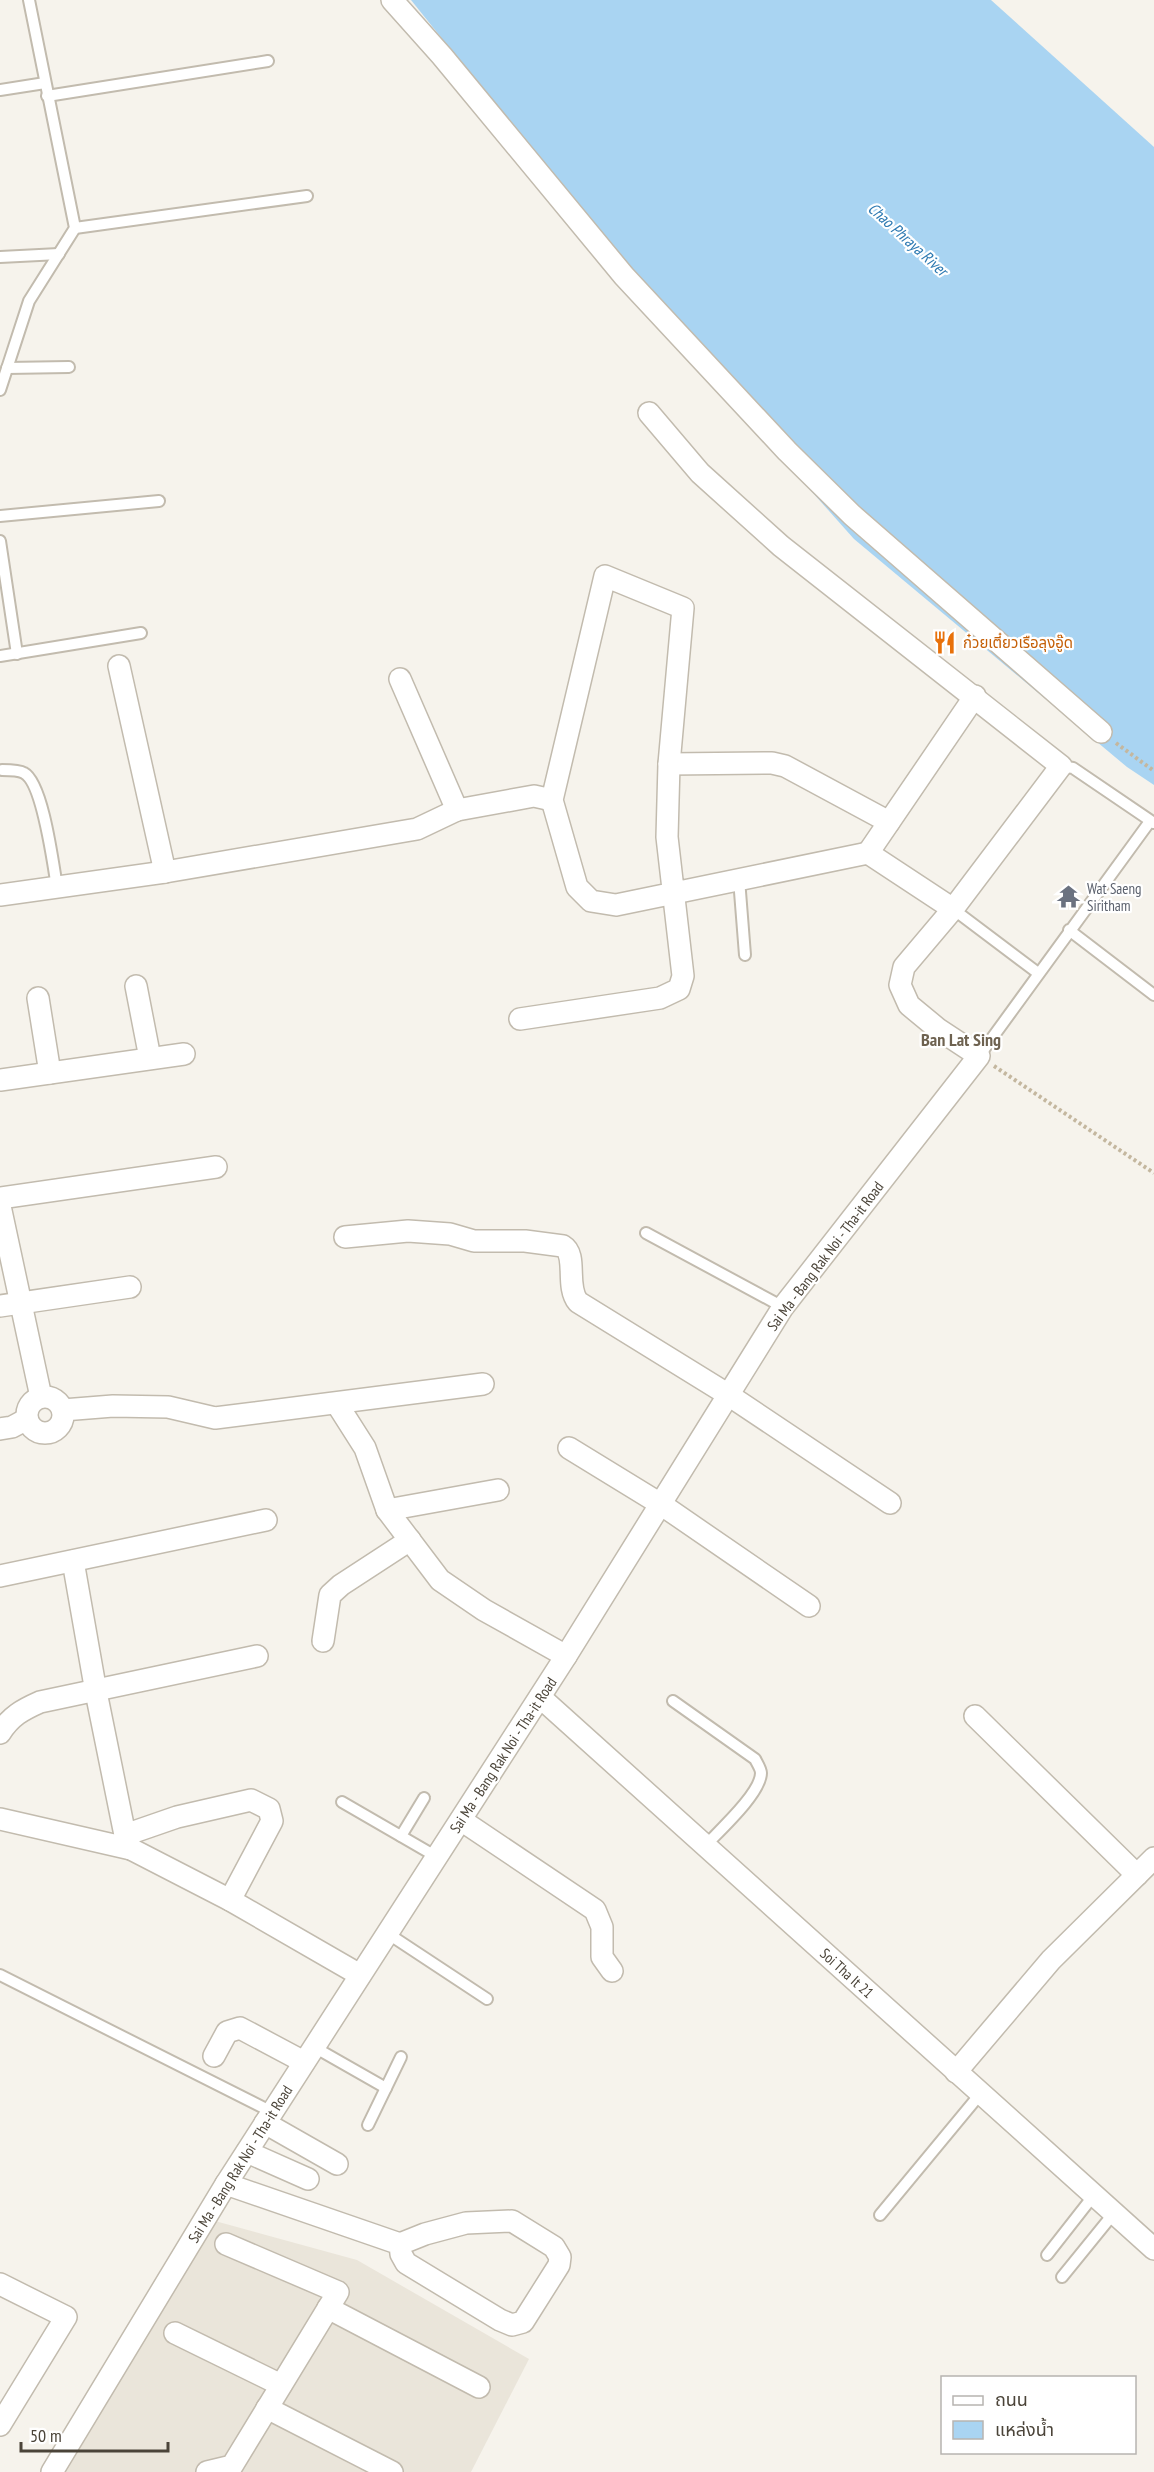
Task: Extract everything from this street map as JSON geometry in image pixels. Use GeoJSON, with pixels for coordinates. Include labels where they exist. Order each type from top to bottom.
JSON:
{"type":"FeatureCollection","features":[{"type":"Feature","properties":{"kind":"street"},"geometry":{"type":"LineString","coordinates":[[392,0],[442,56],[624,276],[695,355],[787,451],[852,514],[1101,732]]}},
{"type":"Feature","properties":{"kind":"street"},"geometry":{"type":"LineString","coordinates":[[650,413],[700,473],[781,546],[975,696],[1061,766],[953,909],[903,967],[900,985],[909,1005],[938,1029],[979,1056]]}},
{"type":"Feature","properties":{"kind":"street"},"geometry":{"type":"LineString","coordinates":[[520,1019],[660,998],[679,989],[683,976],[673,893],[667,837],[669,764],[683,608],[605,576],[552,800],[577,887],[591,901],[616,905],[673,893],[739,879],[868,852],[975,696]]}},
{"type":"Feature","properties":{"kind":"street"},"geometry":{"type":"LineString","coordinates":[[119,666],[165,872]]}},
{"type":"Feature","properties":{"kind":"street"},"geometry":{"type":"LineString","coordinates":[[400,679],[457,810]]}},
{"type":"Feature","properties":{"kind":"street"},"geometry":{"type":"LineString","coordinates":[[669,764],[772,763],[785,766],[889,822]]}},
{"type":"Feature","properties":{"kind":"street"},"geometry":{"type":"LineString","coordinates":[[0,895],[165,872],[417,829],[457,810],[534,796],[552,800]]}},
{"type":"Feature","properties":{"kind":"street"},"geometry":{"type":"LineString","coordinates":[[868,852],[953,909]]}},
{"type":"Feature","properties":{"kind":"street"},"geometry":{"type":"LineString","coordinates":[[136,986],[150,1058]]}},
{"type":"Feature","properties":{"kind":"street"},"geometry":{"type":"LineString","coordinates":[[38,998],[50,1073]]}},
{"type":"Feature","properties":{"kind":"street"},"geometry":{"type":"LineString","coordinates":[[0,1080],[184,1054]]}},
{"type":"Feature","properties":{"kind":"street","name":"Sai Ma - Bang Rak Noi - Tha-it Road"},"geometry":{"type":"LineString","coordinates":[[52,2472],[226,2184],[662,1505],[727,1394],[783,1307],[979,1056]]}},
{"type":"Feature","properties":{"kind":"street"},"geometry":{"type":"LineString","coordinates":[[0,1198],[216,1167]]}},
{"type":"Feature","properties":{"kind":"street"},"geometry":{"type":"LineString","coordinates":[[0,1206],[10,1305],[41,1397]]}},
{"type":"Feature","properties":{"kind":"street"},"geometry":{"type":"LineString","coordinates":[[345,1237],[408,1231],[450,1234],[474,1241],[525,1241],[563,1245],[570,1254],[572,1290],[578,1302],[727,1394],[890,1503]]}},
{"type":"Feature","properties":{"kind":"street"},"geometry":{"type":"LineString","coordinates":[[10,1305],[130,1287]]}},
{"type":"Feature","properties":{"kind":"street"},"geometry":{"type":"LineString","coordinates":[[63,1410],[113,1406],[168,1407],[215,1418],[483,1384]]}},
{"type":"Feature","properties":{"kind":"street"},"geometry":{"type":"LineString","coordinates":[[41,1397],[53,1397],[63,1410],[64,1416],[60,1426],[51,1432],[35,1430],[27,1419],[30,1405],[41,1397]]}},
{"type":"Feature","properties":{"kind":"street"},"geometry":{"type":"LineString","coordinates":[[337,1404],[364,1448],[387,1510],[440,1580],[484,1610],[566,1656]]}},
{"type":"Feature","properties":{"kind":"street"},"geometry":{"type":"LineString","coordinates":[[0,1429],[12,1427],[27,1419]]}},
{"type":"Feature","properties":{"kind":"street"},"geometry":{"type":"LineString","coordinates":[[569,1448],[662,1505],[809,1606]]}},
{"type":"Feature","properties":{"kind":"street"},"geometry":{"type":"LineString","coordinates":[[387,1510],[498,1490]]}},
{"type":"Feature","properties":{"kind":"street"},"geometry":{"type":"LineString","coordinates":[[0,1576],[266,1520]]}},
{"type":"Feature","properties":{"kind":"street"},"geometry":{"type":"LineString","coordinates":[[323,1641],[330,1595],[341,1585],[410,1540]]}},
{"type":"Feature","properties":{"kind":"street"},"geometry":{"type":"LineString","coordinates":[[73,1561],[96,1692],[128,1842]]}},
{"type":"Feature","properties":{"kind":"street"},"geometry":{"type":"LineString","coordinates":[[0,1733],[8,1721],[21,1710],[40,1702],[96,1692],[257,1656]]}},
{"type":"Feature","properties":{"kind":"street","name":"Soi Tha It 21"},"geometry":{"type":"LineString","coordinates":[[540,1697],[1154,2249]]}},
{"type":"Feature","properties":{"kind":"street"},"geometry":{"type":"LineString","coordinates":[[975,1716],[1137,1875]]}},
{"type":"Feature","properties":{"kind":"street"},"geometry":{"type":"LineString","coordinates":[[128,1842],[177,1817],[251,1800],[269,1809],[272,1821],[230,1900]]}},
{"type":"Feature","properties":{"kind":"street"},"geometry":{"type":"LineString","coordinates":[[0,1819],[128,1842],[360,1975]]}},
{"type":"Feature","properties":{"kind":"street"},"geometry":{"type":"LineString","coordinates":[[461,1820],[595,1910],[602,1927],[602,1957],[612,1971]]}},
{"type":"Feature","properties":{"kind":"street"},"geometry":{"type":"LineString","coordinates":[[956,2072],[1051,1960],[1154,1858]]}},
{"type":"Feature","properties":{"kind":"street"},"geometry":{"type":"LineString","coordinates":[[214,2056],[227,2032],[240,2028],[309,2055]]}},
{"type":"Feature","properties":{"kind":"street"},"geometry":{"type":"LineString","coordinates":[[269,2118],[337,2163]]}},
{"type":"Feature","properties":{"kind":"street"},"geometry":{"type":"LineString","coordinates":[[247,2152],[308,2178]]}},
{"type":"Feature","properties":{"kind":"street"},"geometry":{"type":"LineString","coordinates":[[226,2184],[400,2244],[425,2234],[466,2223],[512,2221],[554,2247],[560,2257],[559,2265],[523,2322],[512,2325],[406,2263],[400,2244]]}},
{"type":"Feature","properties":{"kind":"street"},"geometry":{"type":"LineString","coordinates":[[207,2472],[232,2466],[338,2292],[226,2244]]}},
{"type":"Feature","properties":{"kind":"street"},"geometry":{"type":"LineString","coordinates":[[0,2284],[66,2317],[0,2425]]}},
{"type":"Feature","properties":{"kind":"street"},"geometry":{"type":"LineString","coordinates":[[328,2308],[479,2387]]}},
{"type":"Feature","properties":{"kind":"street"},"geometry":{"type":"LineString","coordinates":[[174,2333],[281,2385]]}},
{"type":"Feature","properties":{"kind":"street"},"geometry":{"type":"LineString","coordinates":[[267,2408],[392,2472]]}},
{"type":"Feature","properties":{"kind":"lane"},"geometry":{"type":"LineString","coordinates":[[0,390],[29,301],[75,228],[29,0]]}},
{"type":"Feature","properties":{"kind":"lane"},"geometry":{"type":"LineString","coordinates":[[47,96],[268,61]]}},
{"type":"Feature","properties":{"kind":"lane"},"geometry":{"type":"LineString","coordinates":[[0,90],[45,83]]}},
{"type":"Feature","properties":{"kind":"lane"},"geometry":{"type":"LineString","coordinates":[[75,228],[307,196]]}},
{"type":"Feature","properties":{"kind":"lane"},"geometry":{"type":"LineString","coordinates":[[0,257],[59,254]]}},
{"type":"Feature","properties":{"kind":"lane"},"geometry":{"type":"LineString","coordinates":[[7,368],[69,367]]}},
{"type":"Feature","properties":{"kind":"lane"},"geometry":{"type":"LineString","coordinates":[[0,516],[159,501]]}},
{"type":"Feature","properties":{"kind":"lane"},"geometry":{"type":"LineString","coordinates":[[0,541],[17,654]]}},
{"type":"Feature","properties":{"kind":"lane"},"geometry":{"type":"LineString","coordinates":[[0,656],[141,633]]}},
{"type":"Feature","properties":{"kind":"lane"},"geometry":{"type":"LineString","coordinates":[[979,1056],[1069,930],[1151,824],[1073,768],[1061,766]]}},
{"type":"Feature","properties":{"kind":"lane"},"geometry":{"type":"LineString","coordinates":[[2,770],[24,772],[34,782],[40,797],[57,887]]}},
{"type":"Feature","properties":{"kind":"lane"},"geometry":{"type":"LineString","coordinates":[[739,879],[745,954]]}},
{"type":"Feature","properties":{"kind":"lane"},"geometry":{"type":"LineString","coordinates":[[953,909],[1038,973]]}},
{"type":"Feature","properties":{"kind":"lane"},"geometry":{"type":"LineString","coordinates":[[1069,930],[1154,995]]}},
{"type":"Feature","properties":{"kind":"lane"},"geometry":{"type":"LineString","coordinates":[[646,1233],[783,1307]]}},
{"type":"Feature","properties":{"kind":"lane"},"geometry":{"type":"LineString","coordinates":[[673,1701],[755,1760],[761,1772],[758,1783],[741,1808],[705,1846]]}},
{"type":"Feature","properties":{"kind":"lane"},"geometry":{"type":"LineString","coordinates":[[401,1836],[424,1798]]}},
{"type":"Feature","properties":{"kind":"lane"},"geometry":{"type":"LineString","coordinates":[[342,1802],[436,1857]]}},
{"type":"Feature","properties":{"kind":"lane"},"geometry":{"type":"LineString","coordinates":[[387,1933],[488,1999]]}},
{"type":"Feature","properties":{"kind":"lane"},"geometry":{"type":"LineString","coordinates":[[0,1975],[269,2118]]}},
{"type":"Feature","properties":{"kind":"lane"},"geometry":{"type":"LineString","coordinates":[[309,2055],[386,2088]]}},
{"type":"Feature","properties":{"kind":"lane"},"geometry":{"type":"LineString","coordinates":[[368,2125],[401,2057]]}},
{"type":"Feature","properties":{"kind":"lane"},"geometry":{"type":"LineString","coordinates":[[880,2215],[981,2093]]}},
{"type":"Feature","properties":{"kind":"lane"},"geometry":{"type":"LineString","coordinates":[[1047,2255],[1094,2195]]}},
{"type":"Feature","properties":{"kind":"lane"},"geometry":{"type":"LineString","coordinates":[[1062,2277],[1114,2213]]}},
{"type":"Feature","properties":{"kind":"path"},"geometry":{"type":"LineString","coordinates":[[1101,732],[1154,771]]}},
{"type":"Feature","properties":{"kind":"path"},"geometry":{"type":"LineString","coordinates":[[979,1056],[1154,1173]]}},
{"type":"Feature","properties":{"kind":"shaded area"},"geometry":{"type":"Polygon","coordinates":[[[215,2221],[357,2260],[529,2359],[471,2472],[66,2472],[215,2221]]]}},
{"type":"Feature","properties":{"kind":"water","name":"Chao Phraya River"},"geometry":{"type":"Polygon","coordinates":[[[411,0],[991,0],[1154,147],[1154,785],[1127,767],[854,539],[748,420],[411,0]]]}},
{"type":"Feature","properties":{"kind":"place","name":"ก๋วยเตี๋ยวเรือลุงอู๊ด"},"geometry":{"type":"Point","coordinates":[945,642]}},
{"type":"Feature","properties":{"kind":"place","name":"Wat Saeng Siritham"},"geometry":{"type":"Point","coordinates":[1069,897]}},
{"type":"Feature","properties":{"kind":"district","name":"Ban Lat Sing"},"geometry":{"type":"Point","coordinates":[961,1039]}}]}
